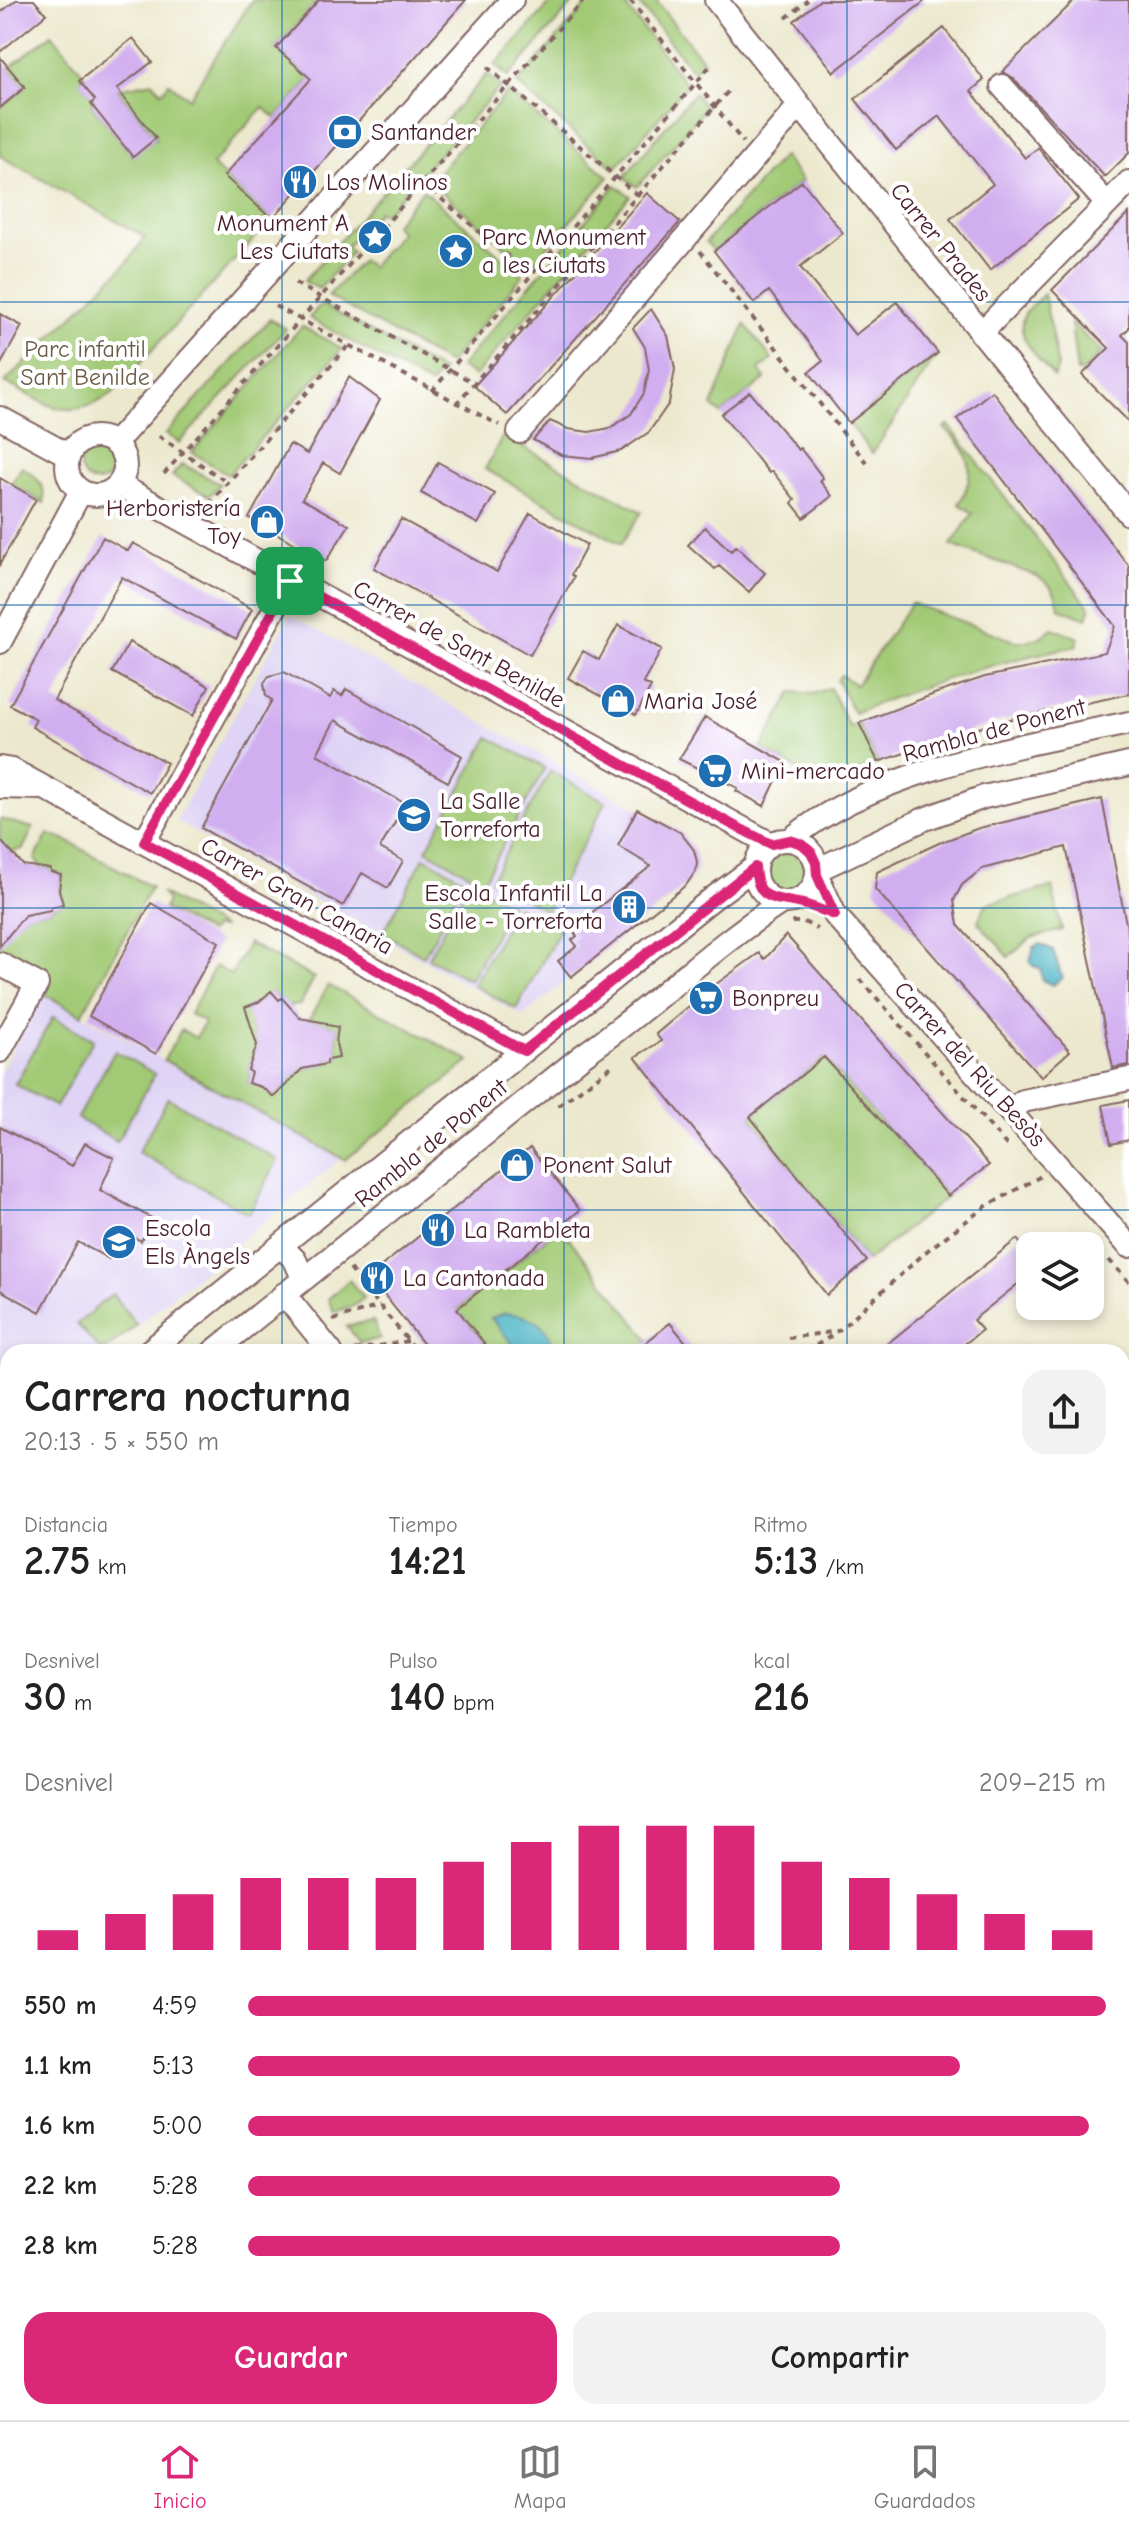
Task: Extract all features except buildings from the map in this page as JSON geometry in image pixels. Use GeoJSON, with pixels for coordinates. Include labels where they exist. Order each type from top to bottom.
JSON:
{"type":"FeatureCollection","features":[{"type":"Feature","properties":{"kind":"street"},"geometry":{"type":"LineString","coordinates":[[115,443],[512,0]]}},
{"type":"Feature","properties":{"kind":"street","name":"Carrer Prades"},"geometry":{"type":"LineString","coordinates":[[716,0],[1129,514]]}},
{"type":"Feature","properties":{"kind":"street"},"geometry":{"type":"LineString","coordinates":[[1002,86],[1091,174],[1107,204]]}},
{"type":"Feature","properties":{"kind":"street"},"geometry":{"type":"LineString","coordinates":[[510,429],[799,106]]}},
{"type":"Feature","properties":{"kind":"street"},"geometry":{"type":"LineString","coordinates":[[981,333],[1129,182]]}},
{"type":"Feature","properties":{"kind":"street"},"geometry":{"type":"LineString","coordinates":[[0,418],[68,455]]}},
{"type":"Feature","properties":{"kind":"street"},"geometry":{"type":"LineString","coordinates":[[101,437],[115,443],[126,463],[119,485],[97,495],[81,491],[70,478],[68,455],[86,438],[101,437]]}},
{"type":"Feature","properties":{"kind":"street","name":"Carrer de Sant Benilde"},"geometry":{"type":"LineString","coordinates":[[119,485],[733,825],[768,852]]}},
{"type":"Feature","properties":{"kind":"street"},"geometry":{"type":"LineString","coordinates":[[0,642],[81,491]]}},
{"type":"Feature","properties":{"kind":"street"},"geometry":{"type":"LineString","coordinates":[[144,842],[290,581]]}},
{"type":"Feature","properties":{"kind":"street","name":"Rambla de Ponent"},"geometry":{"type":"LineString","coordinates":[[158,1344],[768,852],[803,829],[848,804],[924,771],[1020,746],[1129,723]]}},
{"type":"Feature","properties":{"kind":"street"},"geometry":{"type":"LineString","coordinates":[[817,872],[922,820],[984,797],[1129,764]]}},
{"type":"Feature","properties":{"kind":"street","name":"Carrer Gran Canaria"},"geometry":{"type":"LineString","coordinates":[[0,768],[12,770],[46,788],[524,1051]]}},
{"type":"Feature","properties":{"kind":"street","name":"Carrer Gran Canaria"},"geometry":{"type":"LineString","coordinates":[[0,787],[46,788]]}},
{"type":"Feature","properties":{"kind":"street"},"geometry":{"type":"LineString","coordinates":[[787,909],[813,887],[817,872],[811,852],[802,844],[768,852],[756,880],[761,890],[787,909],[835,915]]}},
{"type":"Feature","properties":{"kind":"street","name":"Carrer del Riu Besòs"},"geometry":{"type":"LineString","coordinates":[[817,872],[835,915],[1129,1246]]}},
{"type":"Feature","properties":{"kind":"street","name":"Rambla de Ponent"},"geometry":{"type":"LineString","coordinates":[[223,1344],[747,926],[787,909]]}},
{"type":"Feature","properties":{"kind":"street"},"geometry":{"type":"LineString","coordinates":[[0,964],[37,984],[0,1051]]}},
{"type":"Feature","properties":{"kind":"street"},"geometry":{"type":"LineString","coordinates":[[1010,1112],[1023,1101],[1129,1079]]}},
{"type":"Feature","properties":{"kind":"street"},"geometry":{"type":"LineString","coordinates":[[281,1246],[295,1260],[303,1278]]}},
{"type":"Feature","properties":{"kind":"street"},"geometry":{"type":"LineString","coordinates":[[242,1278],[243,1288],[249,1297],[276,1300],[323,1344]]}},
{"type":"Feature","properties":{"kind":"path"},"geometry":{"type":"LineString","coordinates":[[164,474],[364,248],[367,230],[385,225],[584,0]]}},
{"type":"Feature","properties":{"kind":"path"},"geometry":{"type":"LineString","coordinates":[[630,0],[745,145]]}},
{"type":"Feature","properties":{"kind":"path"},"geometry":{"type":"LineString","coordinates":[[786,18],[806,0]]}},
{"type":"Feature","properties":{"kind":"path"},"geometry":{"type":"LineString","coordinates":[[432,391],[712,64]]}},
{"type":"Feature","properties":{"kind":"path"},"geometry":{"type":"LineString","coordinates":[[487,67],[637,195]]}},
{"type":"Feature","properties":{"kind":"path"},"geometry":{"type":"LineString","coordinates":[[456,404],[731,88]]}},
{"type":"Feature","properties":{"kind":"path"},"geometry":{"type":"LineString","coordinates":[[423,183],[531,276]]}},
{"type":"Feature","properties":{"kind":"path"},"geometry":{"type":"LineString","coordinates":[[364,248],[383,244],[385,225]]}},
{"type":"Feature","properties":{"kind":"path"},"geometry":{"type":"LineString","coordinates":[[698,248],[869,466]]}},
{"type":"Feature","properties":{"kind":"path"},"geometry":{"type":"LineString","coordinates":[[295,283],[474,383]]}},
{"type":"Feature","properties":{"kind":"path"},"geometry":{"type":"LineString","coordinates":[[275,306],[456,404],[510,429]]}},
{"type":"Feature","properties":{"kind":"path"},"geometry":{"type":"LineString","coordinates":[[209,504],[349,345]]}},
{"type":"Feature","properties":{"kind":"path"},"geometry":{"type":"LineString","coordinates":[[159,436],[228,483]]}},
{"type":"Feature","properties":{"kind":"path"},"geometry":{"type":"LineString","coordinates":[[787,909],[824,937]]}},
{"type":"Feature","properties":{"kind":"path","name":"Carrer del Riu Besòs"},"geometry":{"type":"LineString","coordinates":[[852,970],[1017,1156]]}},
{"type":"Feature","properties":{"kind":"path"},"geometry":{"type":"LineString","coordinates":[[560,1104],[612,1066]]}},
{"type":"Feature","properties":{"kind":"path","name":"Carrer del Riu Besòs"},"geometry":{"type":"LineString","coordinates":[[1027,1167],[1038,1179]]}},
{"type":"Feature","properties":{"kind":"path"},"geometry":{"type":"LineString","coordinates":[[818,1344],[838,1331],[928,1250],[985,1207],[1043,1175]]}},
{"type":"Feature","properties":{"kind":"path"},"geometry":{"type":"LineString","coordinates":[[1104,1253],[1129,1282]]}},
{"type":"Feature","properties":{"kind":"path"},"geometry":{"type":"LineString","coordinates":[[350,1269],[410,1344]]}},
{"type":"Feature","properties":{"kind":"path"},"geometry":{"type":"LineString","coordinates":[[332,1320],[380,1306]]}},
{"type":"Feature","properties":{"kind":"path"},"geometry":{"type":"LineString","coordinates":[[788,1338],[838,1331]]}},
{"type":"Feature","properties":{"kind":"path"},"geometry":{"type":"LineString","coordinates":[[390,1344],[408,1341]]}},
{"type":"Feature","properties":{"kind":"shaded area","name":"La Salle Torreforta"},"geometry":{"type":"Polygon","coordinates":[[[290,615],[680,832],[694,850],[697,862],[694,876],[523,1016],[176,821],[290,615]]]}},
{"type":"Feature","properties":{"kind":"shaded area","name":"Escola Els Àngels"},"geometry":{"type":"Polygon","coordinates":[[[44,994],[282,1125],[470,1061],[345,1160],[342,1158],[114,1344],[0,1344],[0,1072],[44,994]]]}},
{"type":"Feature","properties":{"kind":"green space","name":"Parc infantil Sant Benilde"},"geometry":{"type":"Polygon","coordinates":[[[252,0],[319,0],[276,48],[311,79],[276,118],[263,107],[212,165],[272,219],[113,393],[83,408],[58,408],[5,382],[127,263],[145,237],[0,156],[0,103],[3,106],[25,88],[9,68],[52,34],[85,76],[80,81],[95,100],[91,104],[133,156],[156,138],[117,89],[153,82],[162,92],[169,83],[189,98],[252,0]]]}},
{"type":"Feature","properties":{"kind":"green space"},"geometry":{"type":"Polygon","coordinates":[[[553,0],[576,0],[508,77],[495,65],[553,0]]]}},
{"type":"Feature","properties":{"kind":"green space"},"geometry":{"type":"Polygon","coordinates":[[[591,0],[621,0],[687,85],[615,169],[517,84],[591,0]]]}},
{"type":"Feature","properties":{"kind":"green space"},"geometry":{"type":"Polygon","coordinates":[[[636,0],[655,0],[704,62],[693,71],[636,0]]]}},
{"type":"Feature","properties":{"kind":"green space"},"geometry":{"type":"Polygon","coordinates":[[[487,74],[501,86],[385,214],[379,211],[346,247],[352,252],[319,289],[304,281],[487,74]]]}},
{"type":"Feature","properties":{"kind":"green space"},"geometry":{"type":"Polygon","coordinates":[[[508,92],[609,177],[529,268],[430,182],[508,92]]]}},
{"type":"Feature","properties":{"kind":"green space"},"geometry":{"type":"Polygon","coordinates":[[[694,93],[706,108],[637,187],[624,177],[694,93]]]}},
{"type":"Feature","properties":{"kind":"green space"},"geometry":{"type":"Polygon","coordinates":[[[783,156],[802,181],[714,251],[706,242],[783,156]]]}},
{"type":"Feature","properties":{"kind":"green space"},"geometry":{"type":"Polygon","coordinates":[[[616,185],[630,196],[475,376],[460,367],[616,185]]]}},
{"type":"Feature","properties":{"kind":"green space"},"geometry":{"type":"Polygon","coordinates":[[[423,190],[523,275],[449,364],[328,296],[362,260],[371,267],[401,232],[394,225],[423,190]]]}},
{"type":"Feature","properties":{"kind":"green space"},"geometry":{"type":"Polygon","coordinates":[[[1044,294],[1058,367],[1054,377],[1030,348],[1022,331],[1025,314],[1044,294]]]}},
{"type":"Feature","properties":{"kind":"green space"},"geometry":{"type":"Polygon","coordinates":[[[321,304],[442,371],[430,385],[309,318],[321,304]]]}},
{"type":"Feature","properties":{"kind":"green space"},"geometry":{"type":"Polygon","coordinates":[[[270,319],[286,329],[179,443],[166,434],[270,319]]]}},
{"type":"Feature","properties":{"kind":"green space"},"geometry":{"type":"Polygon","coordinates":[[[1071,323],[1102,352],[1084,371],[1077,372],[1071,323]]]}},
{"type":"Feature","properties":{"kind":"green space"},"geometry":{"type":"Polygon","coordinates":[[[745,324],[772,359],[759,370],[765,379],[721,414],[712,406],[745,324]]]}},
{"type":"Feature","properties":{"kind":"green space"},"geometry":{"type":"Polygon","coordinates":[[[302,326],[342,349],[228,475],[192,452],[302,326]]]}},
{"type":"Feature","properties":{"kind":"green space"},"geometry":{"type":"Polygon","coordinates":[[[938,353],[872,454],[849,423],[938,353]]]}},
{"type":"Feature","properties":{"kind":"green space"},"geometry":{"type":"Polygon","coordinates":[[[949,425],[1090,608],[1087,618],[1059,608],[1052,589],[1037,576],[951,545],[973,513],[959,504],[968,482],[969,463],[961,445],[944,428],[949,425]]]}},
{"type":"Feature","properties":{"kind":"green space"},"geometry":{"type":"Polygon","coordinates":[[[503,436],[642,512],[621,544],[485,469],[503,436]]]}},
{"type":"Feature","properties":{"kind":"green space"},"geometry":{"type":"Polygon","coordinates":[[[97,448],[109,453],[114,465],[109,477],[97,482],[85,477],[80,465],[85,453],[97,448]]]}},
{"type":"Feature","properties":{"kind":"green space"},"geometry":{"type":"Polygon","coordinates":[[[182,464],[220,484],[209,496],[172,476],[182,464]]]}},
{"type":"Feature","properties":{"kind":"green space"},"geometry":{"type":"Polygon","coordinates":[[[22,467],[39,482],[44,503],[11,484],[22,467]]]}},
{"type":"Feature","properties":{"kind":"green space"},"geometry":{"type":"Polygon","coordinates":[[[911,603],[1015,641],[1035,639],[1052,628],[1079,638],[1076,646],[964,674],[854,713],[837,680],[841,675],[856,685],[911,603]]]}},
{"type":"Feature","properties":{"kind":"green space"},"geometry":{"type":"Polygon","coordinates":[[[830,688],[849,727],[859,723],[878,762],[828,786],[761,749],[792,692],[813,694],[830,688]]]}},
{"type":"Feature","properties":{"kind":"green space"},"geometry":{"type":"Polygon","coordinates":[[[489,737],[545,768],[483,882],[426,850],[489,737]]]}},
{"type":"Feature","properties":{"kind":"green space"},"geometry":{"type":"Polygon","coordinates":[[[550,771],[606,802],[547,911],[491,880],[550,771]]]}},
{"type":"Feature","properties":{"kind":"green space"},"geometry":{"type":"Polygon","coordinates":[[[0,819],[33,828],[23,849],[11,852],[0,843],[0,819]]]}},
{"type":"Feature","properties":{"kind":"green space"},"geometry":{"type":"Polygon","coordinates":[[[48,834],[69,842],[151,887],[82,1015],[44,994],[50,982],[0,954],[0,939],[25,915],[51,910],[51,907],[62,904],[59,890],[61,875],[41,868],[35,859],[48,834]]]}},
{"type":"Feature","properties":{"kind":"green space"},"geometry":{"type":"Polygon","coordinates":[[[783,851],[798,857],[804,872],[798,887],[783,893],[768,887],[762,872],[768,857],[783,851]]]}},
{"type":"Feature","properties":{"kind":"green space"},"geometry":{"type":"Polygon","coordinates":[[[424,857],[465,880],[424,956],[383,933],[424,857]]]}},
{"type":"Feature","properties":{"kind":"green space"},"geometry":{"type":"Polygon","coordinates":[[[469,882],[511,905],[470,980],[428,958],[469,882]]]}},
{"type":"Feature","properties":{"kind":"green space"},"geometry":{"type":"Polygon","coordinates":[[[1052,887],[1062,930],[1031,938],[1009,957],[978,922],[986,904],[1052,887]]]}},
{"type":"Feature","properties":{"kind":"green space"},"geometry":{"type":"Polygon","coordinates":[[[161,893],[223,928],[214,927],[209,933],[164,909],[167,901],[161,893]]]}},
{"type":"Feature","properties":{"kind":"green space"},"geometry":{"type":"Polygon","coordinates":[[[517,906],[560,930],[516,1009],[473,985],[517,906]]]}},
{"type":"Feature","properties":{"kind":"green space"},"geometry":{"type":"Polygon","coordinates":[[[248,943],[314,978],[300,1005],[288,1006],[271,992],[259,1002],[246,1007],[257,1045],[248,1070],[251,1072],[248,1083],[261,1087],[273,1097],[302,1069],[339,1058],[336,1043],[338,1028],[309,1020],[328,985],[470,1061],[345,1160],[164,1060],[181,1030],[196,1038],[204,1022],[190,1014],[215,966],[231,975],[248,943]]]}},
{"type":"Feature","properties":{"kind":"green space"},"geometry":{"type":"Polygon","coordinates":[[[53,1017],[93,1040],[56,1107],[15,1084],[53,1017]]]}},
{"type":"Feature","properties":{"kind":"green space"},"geometry":{"type":"Polygon","coordinates":[[[115,1051],[155,1074],[117,1141],[77,1118],[115,1051]]]}},
{"type":"Feature","properties":{"kind":"green space"},"geometry":{"type":"Polygon","coordinates":[[[824,1057],[948,1196],[867,1261],[750,1117],[824,1057]]]}},
{"type":"Feature","properties":{"kind":"green space"},"geometry":{"type":"Polygon","coordinates":[[[168,1098],[278,1160],[249,1214],[138,1152],[168,1098]]]}},
{"type":"Feature","properties":{"kind":"green space"},"geometry":{"type":"Polygon","coordinates":[[[560,1227],[649,1340],[644,1344],[485,1344],[457,1309],[560,1227]]]}},
{"type":"Feature","properties":{"kind":"green space"},"geometry":{"type":"Polygon","coordinates":[[[349,1280],[364,1298],[355,1305],[334,1312],[328,1299],[349,1280]]]}},
{"type":"Feature","properties":{"kind":"green space"},"geometry":{"type":"Polygon","coordinates":[[[112,1294],[137,1325],[112,1344],[95,1344],[77,1324],[112,1294]]]}},
{"type":"Feature","properties":{"kind":"green space"},"geometry":{"type":"Polygon","coordinates":[[[373,1321],[380,1338],[360,1343],[347,1326],[373,1321]]]}},
{"type":"Feature","properties":{"kind":"water"},"geometry":{"type":"Polygon","coordinates":[[[1040,944],[1053,950],[1062,978],[1053,985],[1042,980],[1041,969],[1030,961],[1034,947],[1040,944]]]}},
{"type":"Feature","properties":{"kind":"water"},"geometry":{"type":"Polygon","coordinates":[[[505,1313],[531,1319],[544,1328],[553,1344],[512,1344],[491,1318],[505,1313]]]}},
{"type":"Feature","properties":{"kind":"place","name":"Santander"},"geometry":{"type":"Point","coordinates":[345,132]}},
{"type":"Feature","properties":{"kind":"place","name":"Los Molinos"},"geometry":{"type":"Point","coordinates":[300,182]}},
{"type":"Feature","properties":{"kind":"place","name":"Monument A Les Ciutats"},"geometry":{"type":"Point","coordinates":[375,237]}},
{"type":"Feature","properties":{"kind":"place","name":"Parc Monument a les Ciutats"},"geometry":{"type":"Point","coordinates":[456,251]}},
{"type":"Feature","properties":{"kind":"place","name":"Herboristería Toy"},"geometry":{"type":"Point","coordinates":[267,522]}},
{"type":"Feature","properties":{"kind":"place","name":"Maria José"},"geometry":{"type":"Point","coordinates":[618,701]}},
{"type":"Feature","properties":{"kind":"place","name":"Mini-mercado"},"geometry":{"type":"Point","coordinates":[715,771]}},
{"type":"Feature","properties":{"kind":"place","name":"La Salle Torreforta"},"geometry":{"type":"Point","coordinates":[414,815]}},
{"type":"Feature","properties":{"kind":"place","name":"Escola Infantil La Salle - Torreforta"},"geometry":{"type":"Point","coordinates":[629,907]}},
{"type":"Feature","properties":{"kind":"place","name":"Bonpreu"},"geometry":{"type":"Point","coordinates":[706,998]}},
{"type":"Feature","properties":{"kind":"place","name":"Ponent Salut"},"geometry":{"type":"Point","coordinates":[517,1165]}},
{"type":"Feature","properties":{"kind":"place","name":"La Rambleta"},"geometry":{"type":"Point","coordinates":[438,1230]}},
{"type":"Feature","properties":{"kind":"place","name":"Escola Els Àngels"},"geometry":{"type":"Point","coordinates":[119,1242]}},
{"type":"Feature","properties":{"kind":"place","name":"La Cantonada"},"geometry":{"type":"Point","coordinates":[377,1278]}},
{"type":"Feature","properties":{"kind":"route"},"geometry":{"type":"LineString","coordinates":[[290,581],[733,825],[771,844],[790,840],[802,844],[811,852],[817,875],[835,915],[770,898],[756,880],[755,867],[524,1051],[144,842],[290,581]]}}]}
